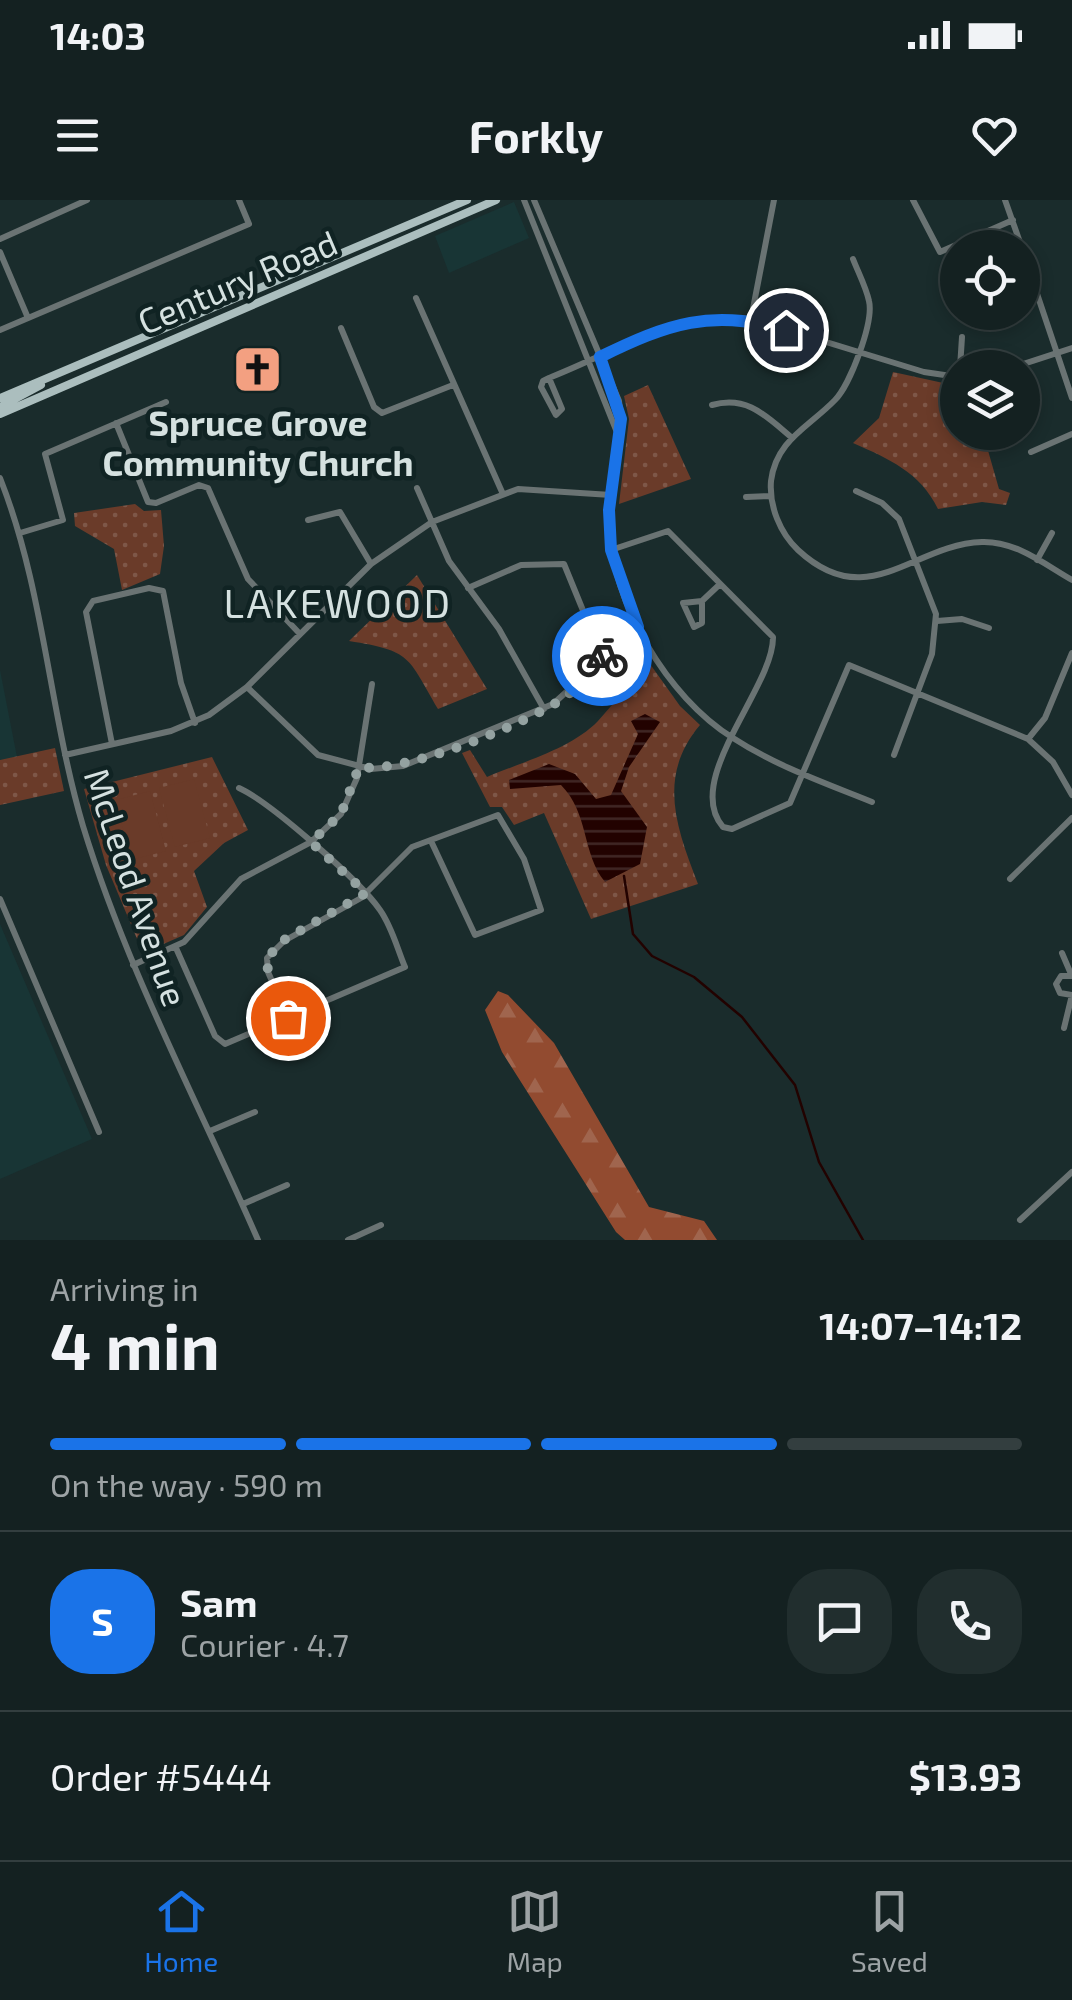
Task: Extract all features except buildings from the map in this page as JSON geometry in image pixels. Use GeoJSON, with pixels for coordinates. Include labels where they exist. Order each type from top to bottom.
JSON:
{"type":"FeatureCollection","features":[{"type":"Feature","properties":{"kind":"main road","name":"Century Road"},"geometry":{"type":"LineString","coordinates":[[0,398],[467,200]]}},
{"type":"Feature","properties":{"kind":"main road","name":"Century Road"},"geometry":{"type":"LineString","coordinates":[[0,410],[496,200]]}},
{"type":"Feature","properties":{"kind":"main road"},"geometry":{"type":"LineString","coordinates":[[0,410],[76,366]]}},
{"type":"Feature","properties":{"kind":"street"},"geometry":{"type":"LineString","coordinates":[[0,239],[87,200]]}},
{"type":"Feature","properties":{"kind":"street"},"geometry":{"type":"LineString","coordinates":[[0,330],[250,224],[239,200]]}},
{"type":"Feature","properties":{"kind":"street"},"geometry":{"type":"LineString","coordinates":[[524,200],[618,436]]}},
{"type":"Feature","properties":{"kind":"street"},"geometry":{"type":"LineString","coordinates":[[534,200],[618,402],[610,495],[611,550],[638,627],[689,701],[730,737],[802,774],[872,802]]}},
{"type":"Feature","properties":{"kind":"street"},"geometry":{"type":"LineString","coordinates":[[750,319],[774,200]]}},
{"type":"Feature","properties":{"kind":"street"},"geometry":{"type":"LineString","coordinates":[[913,200],[940,252],[1013,220]]}},
{"type":"Feature","properties":{"kind":"street"},"geometry":{"type":"LineString","coordinates":[[1004,200],[1016,230]]}},
{"type":"Feature","properties":{"kind":"street"},"geometry":{"type":"LineString","coordinates":[[0,252],[28,318]]}},
{"type":"Feature","properties":{"kind":"street"},"geometry":{"type":"LineString","coordinates":[[853,258],[870,308],[858,352],[840,394],[791,437],[776,462],[771,496],[787,538],[819,566],[872,578],[980,542],[1009,546],[1072,580]]}},
{"type":"Feature","properties":{"kind":"street"},"geometry":{"type":"LineString","coordinates":[[416,298],[502,492]]}},
{"type":"Feature","properties":{"kind":"street"},"geometry":{"type":"LineString","coordinates":[[1040,302],[1072,398]]}},
{"type":"Feature","properties":{"kind":"street"},"geometry":{"type":"LineString","coordinates":[[550,378],[562,409],[556,415],[541,387],[550,378],[684,322],[706,318],[750,319],[940,372]]}},
{"type":"Feature","properties":{"kind":"street"},"geometry":{"type":"LineString","coordinates":[[341,328],[374,407],[382,413],[452,385]]}},
{"type":"Feature","properties":{"kind":"street"},"geometry":{"type":"LineString","coordinates":[[961,350],[962,336]]}},
{"type":"Feature","properties":{"kind":"street"},"geometry":{"type":"LineString","coordinates":[[1040,359],[1072,348]]}},
{"type":"Feature","properties":{"kind":"street"},"geometry":{"type":"LineString","coordinates":[[712,404],[735,400],[752,406],[791,437]]}},
{"type":"Feature","properties":{"kind":"street"},"geometry":{"type":"LineString","coordinates":[[20,533],[63,520],[45,454],[166,402]]}},
{"type":"Feature","properties":{"kind":"street"},"geometry":{"type":"LineString","coordinates":[[116,422],[148,502],[156,503],[199,485],[208,488],[248,578],[300,634]]}},
{"type":"Feature","properties":{"kind":"street"},"geometry":{"type":"LineString","coordinates":[[1031,452],[1072,434]]}},
{"type":"Feature","properties":{"kind":"street","name":"McLeod Avenue"},"geometry":{"type":"LineString","coordinates":[[0,478],[20,533],[65,754],[95,864],[134,966],[258,1240]]}},
{"type":"Feature","properties":{"kind":"street"},"geometry":{"type":"LineString","coordinates":[[417,488],[468,588],[499,629],[544,709]]}},
{"type":"Feature","properties":{"kind":"street"},"geometry":{"type":"LineString","coordinates":[[65,754],[195,723],[247,687],[371,564],[432,522],[502,492],[530,488],[610,495]]}},
{"type":"Feature","properties":{"kind":"street"},"geometry":{"type":"LineString","coordinates":[[856,491],[894,513],[918,564],[937,621],[932,654],[894,755]]}},
{"type":"Feature","properties":{"kind":"street"},"geometry":{"type":"LineString","coordinates":[[746,497],[771,496]]}},
{"type":"Feature","properties":{"kind":"street"},"geometry":{"type":"LineString","coordinates":[[308,520],[340,512],[371,564]]}},
{"type":"Feature","properties":{"kind":"street"},"geometry":{"type":"LineString","coordinates":[[611,550],[668,531],[774,641],[730,737],[715,785],[714,804],[723,828],[732,829],[790,803],[849,665],[1028,739],[1053,762],[1072,795]]}},
{"type":"Feature","properties":{"kind":"street"},"geometry":{"type":"LineString","coordinates":[[1037,560],[1052,533]]}},
{"type":"Feature","properties":{"kind":"street"},"geometry":{"type":"LineString","coordinates":[[468,588],[522,564],[564,564],[602,657]]}},
{"type":"Feature","properties":{"kind":"street"},"geometry":{"type":"LineString","coordinates":[[702,600],[702,623],[694,626],[683,603],[702,600],[719,585]]}},
{"type":"Feature","properties":{"kind":"street"},"geometry":{"type":"LineString","coordinates":[[112,744],[86,612],[98,600],[149,588],[162,591],[181,683],[195,723]]}},
{"type":"Feature","properties":{"kind":"street"},"geometry":{"type":"LineString","coordinates":[[937,621],[962,620],[989,628]]}},
{"type":"Feature","properties":{"kind":"street"},"geometry":{"type":"LineString","coordinates":[[247,687],[318,754],[359,767],[386,769],[419,762],[544,709],[571,692],[602,657],[638,627]]}},
{"type":"Feature","properties":{"kind":"street"},"geometry":{"type":"LineString","coordinates":[[1028,739],[1045,718],[1072,653]]}},
{"type":"Feature","properties":{"kind":"street"},"geometry":{"type":"LineString","coordinates":[[134,966],[176,948],[200,927],[241,878],[311,842],[341,814],[359,767],[372,684]]}},
{"type":"Feature","properties":{"kind":"street"},"geometry":{"type":"LineString","coordinates":[[176,948],[222,1044],[405,967],[385,918],[366,893],[311,842],[239,788]]}},
{"type":"Feature","properties":{"kind":"street"},"geometry":{"type":"LineString","coordinates":[[288,1018],[268,972],[267,958],[284,940],[366,893],[412,847],[495,814],[524,859],[542,906],[481,936],[475,935],[431,841]]}},
{"type":"Feature","properties":{"kind":"street"},"geometry":{"type":"LineString","coordinates":[[1010,879],[1072,818]]}},
{"type":"Feature","properties":{"kind":"street"},"geometry":{"type":"LineString","coordinates":[[0,899],[99,1132]]}},
{"type":"Feature","properties":{"kind":"street"},"geometry":{"type":"LineString","coordinates":[[1061,976],[1072,975],[1062,953],[1056,988],[1069,995],[1064,1028]]}},
{"type":"Feature","properties":{"kind":"street"},"geometry":{"type":"LineString","coordinates":[[210,1131],[255,1112]]}},
{"type":"Feature","properties":{"kind":"street"},"geometry":{"type":"LineString","coordinates":[[1020,1220],[1072,1172]]}},
{"type":"Feature","properties":{"kind":"street"},"geometry":{"type":"LineString","coordinates":[[243,1204],[287,1185]]}},
{"type":"Feature","properties":{"kind":"street"},"geometry":{"type":"LineString","coordinates":[[348,1240],[381,1226]]}},
{"type":"Feature","properties":{"kind":"shaded area"},"geometry":{"type":"Polygon","coordinates":[[[514,202],[529,238],[449,273],[435,236],[514,202]]]}},
{"type":"Feature","properties":{"kind":"shaded area"},"geometry":{"type":"Polygon","coordinates":[[[893,372],[940,382],[940,450],[988,450],[999,489],[1010,493],[1006,505],[982,502],[938,509],[913,476],[853,443],[879,418],[893,372]]]}},
{"type":"Feature","properties":{"kind":"shaded area"},"geometry":{"type":"Polygon","coordinates":[[[648,385],[691,479],[619,504],[629,419],[624,396],[648,385]]]}},
{"type":"Feature","properties":{"kind":"shaded area"},"geometry":{"type":"Polygon","coordinates":[[[135,504],[144,511],[161,510],[164,546],[160,574],[122,590],[114,549],[75,526],[74,513],[135,504]]]}},
{"type":"Feature","properties":{"kind":"shaded area"},"geometry":{"type":"Polygon","coordinates":[[[417,575],[487,689],[438,709],[406,659],[385,648],[349,641],[417,575]]]}},
{"type":"Feature","properties":{"kind":"shaded area"},"geometry":{"type":"Polygon","coordinates":[[[650,664],[680,706],[700,725],[678,763],[675,783],[678,822],[698,884],[591,919],[544,813],[514,825],[502,807],[490,807],[462,753],[470,750],[487,777],[560,747],[598,721],[650,664]]]}},
{"type":"Feature","properties":{"kind":"shaded area"},"geometry":{"type":"Polygon","coordinates":[[[0,670],[17,757],[0,760],[0,670]]]}},
{"type":"Feature","properties":{"kind":"shaded area"},"geometry":{"type":"Polygon","coordinates":[[[645,714],[660,722],[629,767],[621,791],[647,827],[640,864],[605,882],[592,859],[576,808],[561,785],[510,789],[509,780],[549,764],[575,774],[596,799],[611,795],[638,734],[631,721],[645,714]]]}},
{"type":"Feature","properties":{"kind":"shaded area"},"geometry":{"type":"Polygon","coordinates":[[[55,748],[64,791],[0,805],[0,760],[55,748]]]}},
{"type":"Feature","properties":{"kind":"shaded area"},"geometry":{"type":"Polygon","coordinates":[[[212,757],[248,830],[224,843],[194,871],[207,907],[184,935],[143,953],[106,865],[84,789],[212,757]]]}},
{"type":"Feature","properties":{"kind":"shaded area"},"geometry":{"type":"Polygon","coordinates":[[[194,779],[210,838],[175,847],[159,788],[194,779]]]}},
{"type":"Feature","properties":{"kind":"shaded area"},"geometry":{"type":"Polygon","coordinates":[[[150,791],[166,851],[131,860],[116,800],[150,791]]]}},
{"type":"Feature","properties":{"kind":"shaded area"},"geometry":{"type":"Polygon","coordinates":[[[0,924],[92,1139],[0,1179],[0,924]]]}},
{"type":"Feature","properties":{"kind":"green space"},"geometry":{"type":"Polygon","coordinates":[[[498,991],[508,995],[554,1043],[649,1207],[704,1221],[717,1240],[625,1240],[616,1232],[502,1052],[485,1010],[498,991]]]}},
{"type":"Feature","properties":{"kind":"waterway"},"geometry":{"type":"LineString","coordinates":[[624,876],[633,934],[652,956],[694,977],[742,1017],[795,1085],[819,1162],[863,1240]]}},
{"type":"Feature","properties":{"kind":"way so far"},"geometry":{"type":"LineString","coordinates":[[288,1018],[268,972],[267,958],[284,940],[366,893],[311,842],[341,814],[359,767],[386,769],[419,762],[544,709],[571,692],[602,656]]}},
{"type":"Feature","properties":{"kind":"place","name":"Spruce Grove Community Church"},"geometry":{"type":"Point","coordinates":[258,370]}},
{"type":"Feature","properties":{"kind":"district","name":"LAKEWOOD"},"geometry":{"type":"Point","coordinates":[338,602]}},
{"type":"Feature","properties":{"kind":"route"},"geometry":{"type":"LineString","coordinates":[[602,656],[638,627],[611,550],[609,510],[621,419],[600,357],[684,322],[706,318],[750,319],[786,330]]}}]}
